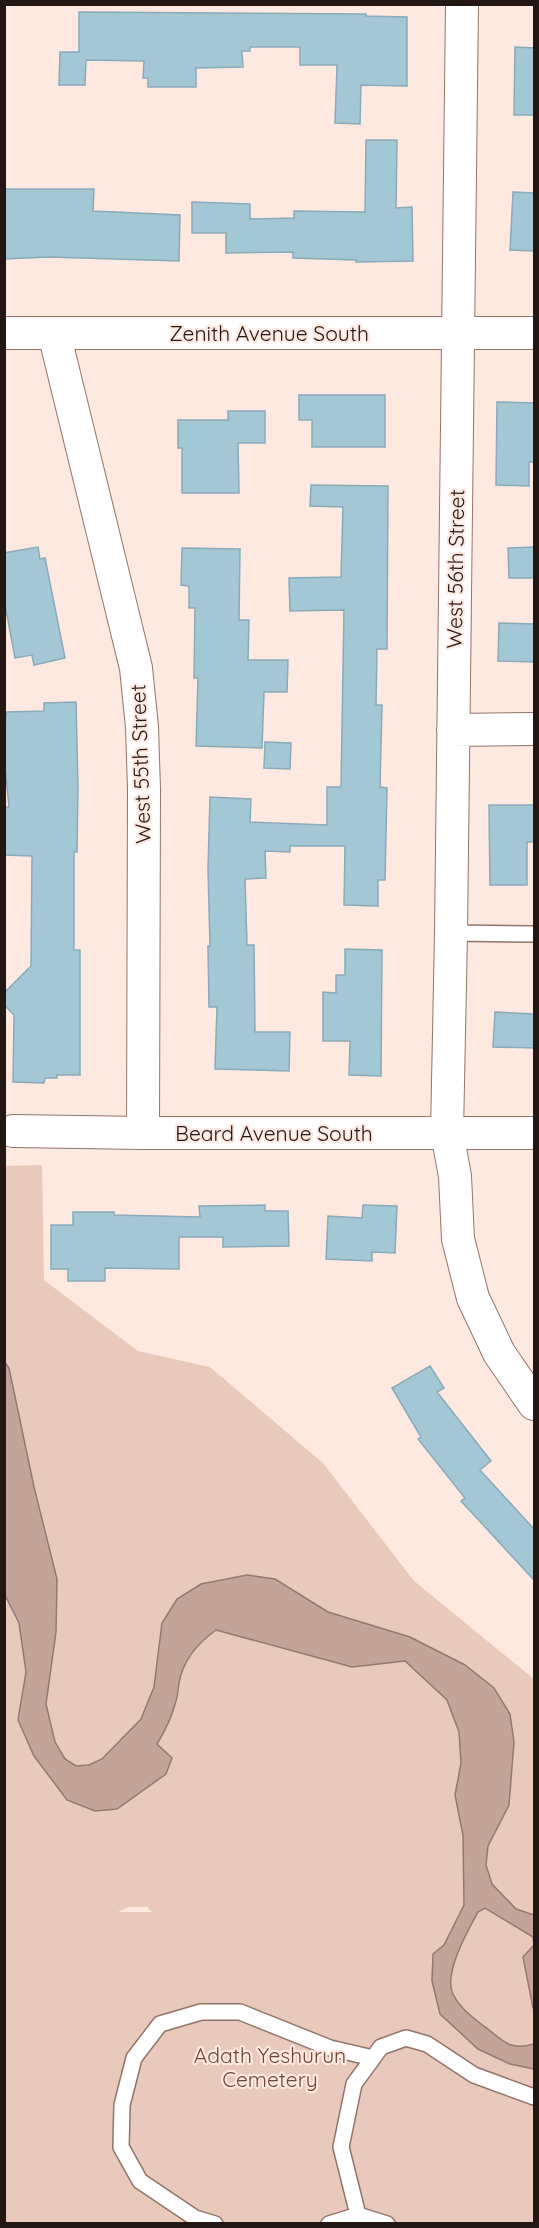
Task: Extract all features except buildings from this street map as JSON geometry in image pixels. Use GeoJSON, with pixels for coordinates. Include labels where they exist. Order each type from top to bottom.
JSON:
{"type":"FeatureCollection","features":[{"type":"Feature","properties":{"kind":"street","name":"West 56th Street"},"geometry":{"type":"LineString","coordinates":[[462,4],[452,933],[447,1133],[454,1176],[458,1239],[473,1298],[499,1353],[534,1404]]}},
{"type":"Feature","properties":{"kind":"street","name":"Zenith Avenue South"},"geometry":{"type":"LineString","coordinates":[[4,333],[534,333]]}},
{"type":"Feature","properties":{"kind":"street","name":"West 55th Street"},"geometry":{"type":"LineString","coordinates":[[54,333],[136,668],[142,728],[144,789],[144,1133]]}},
{"type":"Feature","properties":{"kind":"street"},"geometry":{"type":"LineString","coordinates":[[453,730],[534,729]]}},
{"type":"Feature","properties":{"kind":"street","name":"Beard Avenue South"},"geometry":{"type":"LineString","coordinates":[[13,1131],[534,1133]]}},
{"type":"Feature","properties":{"kind":"lane"},"geometry":{"type":"LineString","coordinates":[[452,933],[534,934]]}},
{"type":"Feature","properties":{"kind":"lane"},"geometry":{"type":"LineString","coordinates":[[215,2223],[195,2218],[140,2181],[121,2147],[122,2105],[134,2058],[160,2024],[201,2012],[240,2012],[330,2048],[373,2058]]}},
{"type":"Feature","properties":{"kind":"lane"},"geometry":{"type":"LineString","coordinates":[[358,2215],[341,2147],[354,2084],[381,2047],[406,2038],[427,2044],[474,2075],[534,2097]]}},
{"type":"Feature","properties":{"kind":"lane"},"geometry":{"type":"LineString","coordinates":[[329,2223],[358,2215],[387,2223]]}},
{"type":"Feature","properties":{"kind":"green space","name":"Adath Yeshurun Cemetery"},"geometry":{"type":"Polygon","coordinates":[[[42,1165],[44,1280],[138,1351],[210,1367],[323,1463],[414,1581],[534,1679],[534,2223],[5,2223],[4,1624],[7,1602],[4,1595],[4,1166],[42,1165]],[[129,1907],[118,1912],[152,1912],[147,1907],[129,1907]]]}},
{"type":"Feature","properties":{"kind":"shaded area"},"geometry":{"type":"Polygon","coordinates":[[[4,1361],[9,1368],[34,1487],[57,1579],[56,1632],[46,1704],[55,1742],[65,1759],[76,1766],[89,1765],[102,1759],[141,1719],[154,1687],[162,1623],[177,1599],[201,1584],[247,1575],[275,1579],[328,1612],[410,1637],[465,1665],[494,1688],[510,1714],[514,1742],[509,1805],[488,1846],[486,1865],[492,1884],[516,1909],[534,1915],[534,1945],[533,1937],[485,1908],[478,1912],[458,1952],[451,1975],[451,1985],[453,1994],[464,2010],[500,2039],[515,2046],[534,2044],[534,2069],[510,2064],[478,2049],[440,2014],[432,1981],[433,1954],[444,1945],[464,1905],[463,1835],[455,1795],[461,1763],[459,1732],[447,1700],[405,1661],[352,1667],[216,1630],[192,1653],[184,1667],[177,1699],[157,1744],[172,1758],[166,1774],[117,1809],[95,1811],[67,1800],[34,1756],[18,1720],[26,1672],[19,1623],[5,1595],[4,1361]]]}},
{"type":"Feature","properties":{"kind":"shaded area"},"geometry":{"type":"Polygon","coordinates":[[[534,1945],[534,2009],[523,1957],[534,1945]]]}}]}
